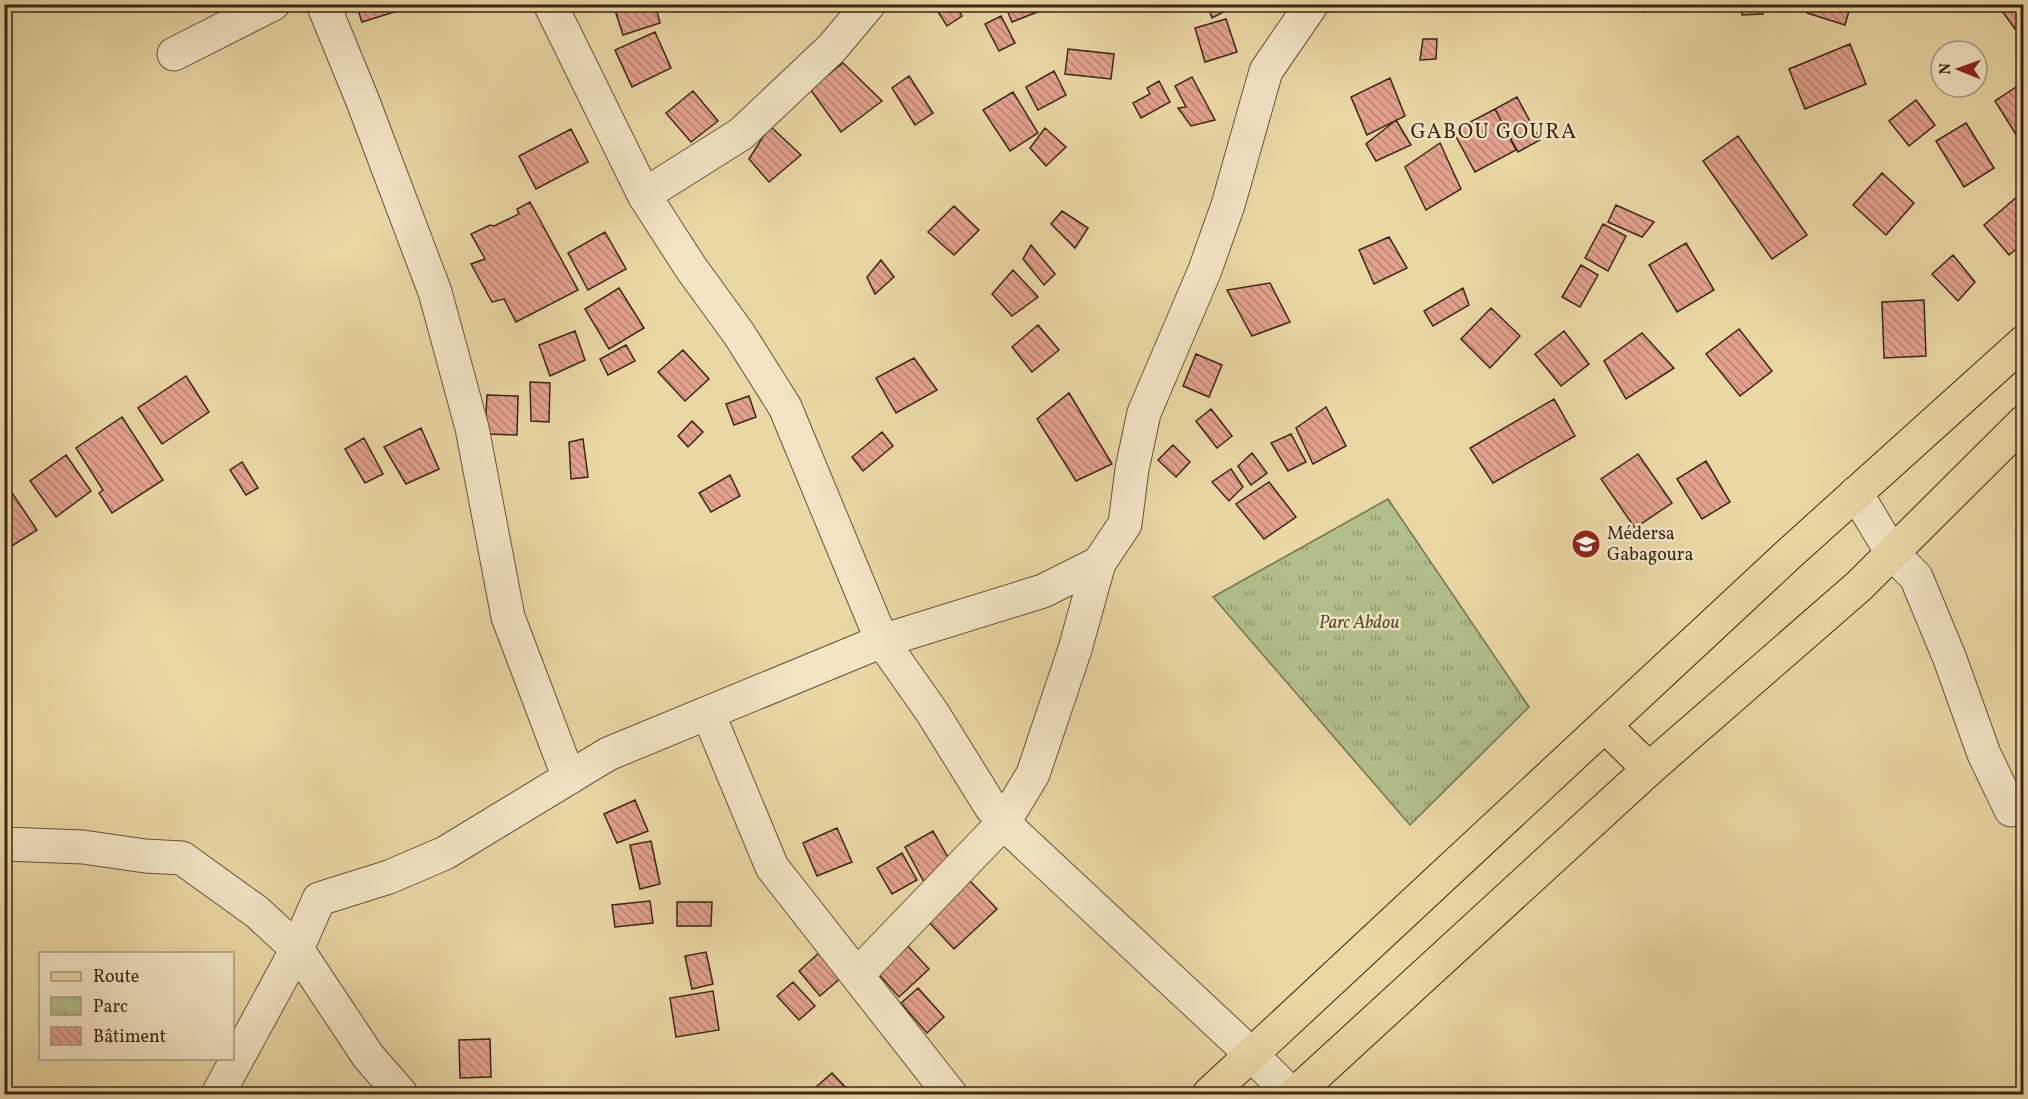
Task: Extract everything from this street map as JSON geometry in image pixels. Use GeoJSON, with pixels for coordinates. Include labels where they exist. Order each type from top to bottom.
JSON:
{"type":"FeatureCollection","features":[{"type":"Feature","properties":{"kind":"main road"},"geometry":{"type":"LineString","coordinates":[[1209,1095],[1856,493],[2024,342]]}},
{"type":"Feature","properties":{"kind":"main road"},"geometry":{"type":"LineString","coordinates":[[1293,1095],[1649,770],[1859,586],[2024,422]]}},
{"type":"Feature","properties":{"kind":"main road"},"geometry":{"type":"LineString","coordinates":[[1605,726],[1649,770]]}},
{"type":"Feature","properties":{"kind":"street"},"geometry":{"type":"LineString","coordinates":[[174,54],[273,4]]}},
{"type":"Feature","properties":{"kind":"street"},"geometry":{"type":"LineString","coordinates":[[323,4],[362,99],[435,292],[472,428],[508,617],[569,778]]}},
{"type":"Feature","properties":{"kind":"street"},"geometry":{"type":"LineString","coordinates":[[550,4],[644,195],[691,268],[739,334],[785,407],[882,641],[932,712],[991,807],[1004,822],[1293,1095]]}},
{"type":"Feature","properties":{"kind":"street"},"geometry":{"type":"LineString","coordinates":[[644,195],[741,134],[832,48],[869,4]]}},
{"type":"Feature","properties":{"kind":"street"},"geometry":{"type":"LineString","coordinates":[[857,975],[1004,822],[1033,774],[1075,649],[1099,563],[1125,524],[1132,469],[1144,413],[1205,270],[1228,205],[1266,71],[1312,4]]}},
{"type":"Feature","properties":{"kind":"street"},"geometry":{"type":"LineString","coordinates":[[1856,493],[1892,553],[1916,577],[1950,659],[1984,754],[2012,810],[2024,806]]}},
{"type":"Feature","properties":{"kind":"street"},"geometry":{"type":"LineString","coordinates":[[218,1095],[297,949],[319,899],[389,877],[445,853],[608,754],[882,641],[1043,591],[1099,563]]}},
{"type":"Feature","properties":{"kind":"street"},"geometry":{"type":"LineString","coordinates":[[708,713],[772,867],[950,1095]]}},
{"type":"Feature","properties":{"kind":"street"},"geometry":{"type":"LineString","coordinates":[[4,844],[83,847],[145,856],[182,858],[257,912],[297,949],[368,1056],[401,1095]]}},
{"type":"Feature","properties":{"kind":"green space","name":"Parc Abdou"},"geometry":{"type":"Polygon","coordinates":[[[1388,499],[1529,707],[1410,825],[1213,597],[1388,499]]]}},
{"type":"Feature","properties":{"kind":"building"},"geometry":{"type":"Polygon","coordinates":[[[356,4],[404,4],[404,9],[362,22],[356,4]]]}},
{"type":"Feature","properties":{"kind":"building"},"geometry":{"type":"Polygon","coordinates":[[[613,4],[655,4],[660,23],[623,35],[613,4]]]}},
{"type":"Feature","properties":{"kind":"building"},"geometry":{"type":"Polygon","coordinates":[[[933,4],[956,4],[962,16],[947,26],[933,4]]]}},
{"type":"Feature","properties":{"kind":"building"},"geometry":{"type":"Polygon","coordinates":[[[1039,4],[1040,11],[1012,22],[1005,5],[1039,4]]]}},
{"type":"Feature","properties":{"kind":"building"},"geometry":{"type":"Polygon","coordinates":[[[1207,4],[1229,4],[1231,8],[1212,18],[1207,4]]]}},
{"type":"Feature","properties":{"kind":"building"},"geometry":{"type":"Polygon","coordinates":[[[1630,4],[1647,4],[1645,12],[1630,4]]]}},
{"type":"Feature","properties":{"kind":"building"},"geometry":{"type":"Polygon","coordinates":[[[1742,4],[1763,4],[1763,14],[1742,15],[1742,4]]]}},
{"type":"Feature","properties":{"kind":"building"},"geometry":{"type":"Polygon","coordinates":[[[1809,4],[1851,4],[1845,25],[1807,13],[1809,4]]]}},
{"type":"Feature","properties":{"kind":"building"},"geometry":{"type":"Polygon","coordinates":[[[1997,4],[2024,4],[2024,23],[2015,29],[1997,4]]]}},
{"type":"Feature","properties":{"kind":"building"},"geometry":{"type":"Polygon","coordinates":[[[1001,16],[1015,43],[999,51],[985,24],[1001,16]]]}},
{"type":"Feature","properties":{"kind":"building"},"geometry":{"type":"Polygon","coordinates":[[[1226,19],[1237,52],[1205,62],[1195,28],[1226,19]]]}},
{"type":"Feature","properties":{"kind":"building"},"geometry":{"type":"Polygon","coordinates":[[[655,32],[671,68],[632,87],[615,50],[655,32]]]}},
{"type":"Feature","properties":{"kind":"building"},"geometry":{"type":"Polygon","coordinates":[[[1423,39],[1437,39],[1436,59],[1420,60],[1423,39]]]}},
{"type":"Feature","properties":{"kind":"building"},"geometry":{"type":"Polygon","coordinates":[[[1850,44],[1866,84],[1805,109],[1789,69],[1850,44]]]}},
{"type":"Feature","properties":{"kind":"building"},"geometry":{"type":"Polygon","coordinates":[[[1068,49],[1114,54],[1111,79],[1065,74],[1068,49]]]}},
{"type":"Feature","properties":{"kind":"building"},"geometry":{"type":"Polygon","coordinates":[[[843,63],[882,101],[841,132],[810,89],[843,63]]]}},
{"type":"Feature","properties":{"kind":"building"},"geometry":{"type":"Polygon","coordinates":[[[1054,71],[1066,95],[1038,110],[1026,87],[1054,71]]]}},
{"type":"Feature","properties":{"kind":"building"},"geometry":{"type":"Polygon","coordinates":[[[909,76],[933,113],[915,125],[892,88],[909,76]]]}},
{"type":"Feature","properties":{"kind":"building"},"geometry":{"type":"Polygon","coordinates":[[[1192,77],[1215,120],[1191,126],[1178,108],[1186,107],[1175,86],[1192,77]]]}},
{"type":"Feature","properties":{"kind":"building"},"geometry":{"type":"Polygon","coordinates":[[[1390,78],[1405,116],[1367,135],[1351,97],[1390,78]]]}},
{"type":"Feature","properties":{"kind":"building"},"geometry":{"type":"Polygon","coordinates":[[[1159,81],[1170,102],[1141,118],[1133,103],[1150,94],[1147,88],[1159,81]]]}},
{"type":"Feature","properties":{"kind":"building"},"geometry":{"type":"Polygon","coordinates":[[[2022,83],[2024,138],[2020,141],[1995,101],[2022,83]]]}},
{"type":"Feature","properties":{"kind":"building"},"geometry":{"type":"Polygon","coordinates":[[[693,91],[718,121],[691,142],[666,113],[693,91]]]}},
{"type":"Feature","properties":{"kind":"building"},"geometry":{"type":"Polygon","coordinates":[[[1013,92],[1038,133],[1010,151],[983,110],[1013,92]]]}},
{"type":"Feature","properties":{"kind":"building"},"geometry":{"type":"Polygon","coordinates":[[[1517,97],[1540,140],[1518,152],[1495,109],[1517,97]]]}},
{"type":"Feature","properties":{"kind":"building"},"geometry":{"type":"Polygon","coordinates":[[[1916,100],[1935,125],[1909,146],[1889,121],[1916,100]]]}},
{"type":"Feature","properties":{"kind":"building"},"geometry":{"type":"Polygon","coordinates":[[[1495,109],[1516,150],[1475,172],[1453,131],[1495,109]]]}},
{"type":"Feature","properties":{"kind":"building"},"geometry":{"type":"Polygon","coordinates":[[[1396,120],[1411,145],[1376,161],[1366,144],[1396,120]]]}},
{"type":"Feature","properties":{"kind":"building"},"geometry":{"type":"Polygon","coordinates":[[[1966,123],[1994,168],[1964,187],[1936,141],[1966,123]]]}},
{"type":"Feature","properties":{"kind":"building"},"geometry":{"type":"Polygon","coordinates":[[[770,126],[801,155],[769,182],[749,159],[770,126]]]}},
{"type":"Feature","properties":{"kind":"building"},"geometry":{"type":"Polygon","coordinates":[[[1045,128],[1066,147],[1046,166],[1030,148],[1045,128]]]}},
{"type":"Feature","properties":{"kind":"building"},"geometry":{"type":"Polygon","coordinates":[[[571,129],[588,162],[536,189],[519,156],[571,129]]]}},
{"type":"Feature","properties":{"kind":"building"},"geometry":{"type":"Polygon","coordinates":[[[1738,136],[1807,235],[1772,259],[1703,161],[1738,136]]]}},
{"type":"Feature","properties":{"kind":"building"},"geometry":{"type":"Polygon","coordinates":[[[1440,143],[1461,189],[1426,210],[1405,167],[1440,143]]]}},
{"type":"Feature","properties":{"kind":"building"},"geometry":{"type":"Polygon","coordinates":[[[1882,173],[1914,203],[1886,235],[1853,205],[1882,173]]]}},
{"type":"Feature","properties":{"kind":"building"},"geometry":{"type":"Polygon","coordinates":[[[2018,196],[2024,202],[2024,243],[2009,255],[1984,225],[2018,196]]]}},
{"type":"Feature","properties":{"kind":"building"},"geometry":{"type":"Polygon","coordinates":[[[530,202],[578,290],[516,322],[504,299],[492,302],[471,264],[485,259],[471,234],[519,214],[517,209],[530,202]]]}},
{"type":"Feature","properties":{"kind":"building"},"geometry":{"type":"Polygon","coordinates":[[[1616,205],[1654,222],[1642,237],[1608,222],[1616,205]]]}},
{"type":"Feature","properties":{"kind":"building"},"geometry":{"type":"Polygon","coordinates":[[[954,206],[979,230],[954,255],[928,232],[954,206]]]}},
{"type":"Feature","properties":{"kind":"building"},"geometry":{"type":"Polygon","coordinates":[[[1062,211],[1088,228],[1075,248],[1051,224],[1062,211]]]}},
{"type":"Feature","properties":{"kind":"building"},"geometry":{"type":"Polygon","coordinates":[[[1603,224],[1626,236],[1608,271],[1585,258],[1603,224]]]}},
{"type":"Feature","properties":{"kind":"building"},"geometry":{"type":"Polygon","coordinates":[[[605,232],[626,269],[588,290],[568,253],[605,232]]]}},
{"type":"Feature","properties":{"kind":"building"},"geometry":{"type":"Polygon","coordinates":[[[1389,237],[1407,268],[1374,284],[1359,250],[1389,237]]]}},
{"type":"Feature","properties":{"kind":"building"},"geometry":{"type":"Polygon","coordinates":[[[1686,243],[1714,290],[1677,312],[1649,265],[1686,243]]]}},
{"type":"Feature","properties":{"kind":"building"},"geometry":{"type":"Polygon","coordinates":[[[1031,245],[1055,274],[1044,285],[1023,259],[1031,245]]]}},
{"type":"Feature","properties":{"kind":"building"},"geometry":{"type":"Polygon","coordinates":[[[1953,255],[1975,282],[1958,301],[1932,274],[1953,255]]]}},
{"type":"Feature","properties":{"kind":"building"},"geometry":{"type":"Polygon","coordinates":[[[881,260],[894,277],[875,294],[867,277],[881,260]]]}},
{"type":"Feature","properties":{"kind":"building"},"geometry":{"type":"Polygon","coordinates":[[[1581,265],[1598,275],[1580,307],[1562,297],[1581,265]]]}},
{"type":"Feature","properties":{"kind":"building"},"geometry":{"type":"Polygon","coordinates":[[[1013,270],[1038,297],[1012,316],[992,294],[1013,270]]]}},
{"type":"Feature","properties":{"kind":"building"},"geometry":{"type":"Polygon","coordinates":[[[1270,283],[1290,322],[1252,336],[1227,290],[1270,283]]]}},
{"type":"Feature","properties":{"kind":"building"},"geometry":{"type":"Polygon","coordinates":[[[619,288],[644,328],[609,349],[585,309],[619,288]]]}},
{"type":"Feature","properties":{"kind":"building"},"geometry":{"type":"Polygon","coordinates":[[[1463,288],[1469,305],[1433,326],[1424,311],[1463,288]]]}},
{"type":"Feature","properties":{"kind":"building"},"geometry":{"type":"Polygon","coordinates":[[[1924,300],[1926,356],[1884,358],[1882,302],[1924,300]]]}},
{"type":"Feature","properties":{"kind":"building"},"geometry":{"type":"Polygon","coordinates":[[[1491,308],[1520,336],[1490,368],[1461,339],[1491,308]]]}},
{"type":"Feature","properties":{"kind":"building"},"geometry":{"type":"Polygon","coordinates":[[[1038,325],[1059,350],[1032,372],[1012,347],[1038,325]]]}},
{"type":"Feature","properties":{"kind":"building"},"geometry":{"type":"Polygon","coordinates":[[[1739,329],[1772,371],[1740,396],[1706,354],[1739,329]]]}},
{"type":"Feature","properties":{"kind":"building"},"geometry":{"type":"Polygon","coordinates":[[[575,331],[585,360],[550,376],[539,345],[575,331]]]}},
{"type":"Feature","properties":{"kind":"building"},"geometry":{"type":"Polygon","coordinates":[[[1564,331],[1589,364],[1561,386],[1535,354],[1564,331]]]}},
{"type":"Feature","properties":{"kind":"building"},"geometry":{"type":"Polygon","coordinates":[[[1642,333],[1674,368],[1626,399],[1604,361],[1642,333]]]}},
{"type":"Feature","properties":{"kind":"building"},"geometry":{"type":"Polygon","coordinates":[[[626,345],[635,361],[608,375],[600,359],[626,345]]]}},
{"type":"Feature","properties":{"kind":"building"},"geometry":{"type":"Polygon","coordinates":[[[683,350],[709,379],[685,401],[658,372],[683,350]]]}},
{"type":"Feature","properties":{"kind":"building"},"geometry":{"type":"Polygon","coordinates":[[[1196,354],[1222,365],[1209,397],[1183,386],[1196,354]]]}},
{"type":"Feature","properties":{"kind":"building"},"geometry":{"type":"Polygon","coordinates":[[[914,358],[937,390],[896,413],[876,378],[914,358]]]}},
{"type":"Feature","properties":{"kind":"building"},"geometry":{"type":"Polygon","coordinates":[[[186,376],[209,412],[162,444],[138,408],[186,376]]]}},
{"type":"Feature","properties":{"kind":"building"},"geometry":{"type":"Polygon","coordinates":[[[530,382],[550,383],[549,422],[531,421],[530,382]]]}},
{"type":"Feature","properties":{"kind":"building"},"geometry":{"type":"Polygon","coordinates":[[[1069,393],[1112,464],[1076,481],[1037,419],[1069,393]]]}},
{"type":"Feature","properties":{"kind":"building"},"geometry":{"type":"Polygon","coordinates":[[[487,395],[518,396],[517,435],[485,434],[487,395]]]}},
{"type":"Feature","properties":{"kind":"building"},"geometry":{"type":"Polygon","coordinates":[[[749,396],[756,417],[734,425],[726,404],[749,396]]]}},
{"type":"Feature","properties":{"kind":"building"},"geometry":{"type":"Polygon","coordinates":[[[1554,399],[1575,436],[1493,483],[1470,448],[1554,399]]]}},
{"type":"Feature","properties":{"kind":"building"},"geometry":{"type":"Polygon","coordinates":[[[1326,407],[1346,446],[1313,464],[1296,428],[1326,407]]]}},
{"type":"Feature","properties":{"kind":"building"},"geometry":{"type":"Polygon","coordinates":[[[1211,409],[1232,436],[1217,448],[1196,421],[1211,409]]]}},
{"type":"Feature","properties":{"kind":"building"},"geometry":{"type":"Polygon","coordinates":[[[122,417],[163,480],[112,513],[99,493],[103,490],[76,448],[122,417]]]}},
{"type":"Feature","properties":{"kind":"building"},"geometry":{"type":"Polygon","coordinates":[[[692,421],[703,432],[688,447],[678,436],[692,421]]]}},
{"type":"Feature","properties":{"kind":"building"},"geometry":{"type":"Polygon","coordinates":[[[421,428],[439,469],[406,484],[384,447],[421,428]]]}},
{"type":"Feature","properties":{"kind":"building"},"geometry":{"type":"Polygon","coordinates":[[[882,432],[893,446],[863,471],[852,457],[882,432]]]}},
{"type":"Feature","properties":{"kind":"building"},"geometry":{"type":"Polygon","coordinates":[[[1291,434],[1306,462],[1288,471],[1271,443],[1291,434]]]}},
{"type":"Feature","properties":{"kind":"building"},"geometry":{"type":"Polygon","coordinates":[[[364,438],[383,474],[365,483],[345,449],[364,438]]]}},
{"type":"Feature","properties":{"kind":"building"},"geometry":{"type":"Polygon","coordinates":[[[583,439],[588,477],[571,479],[569,442],[583,439]]]}},
{"type":"Feature","properties":{"kind":"building"},"geometry":{"type":"Polygon","coordinates":[[[1173,445],[1190,462],[1176,477],[1158,460],[1173,445]]]}},
{"type":"Feature","properties":{"kind":"building"},"geometry":{"type":"Polygon","coordinates":[[[1252,453],[1267,473],[1251,485],[1238,466],[1252,453]]]}},
{"type":"Feature","properties":{"kind":"building"},"geometry":{"type":"Polygon","coordinates":[[[1638,454],[1672,503],[1635,528],[1601,479],[1638,454]]]}},
{"type":"Feature","properties":{"kind":"building"},"geometry":{"type":"Polygon","coordinates":[[[66,455],[91,491],[56,517],[30,481],[66,455]]]}},
{"type":"Feature","properties":{"kind":"building"},"geometry":{"type":"Polygon","coordinates":[[[1706,461],[1730,502],[1702,519],[1677,479],[1706,461]]]}},
{"type":"Feature","properties":{"kind":"building"},"geometry":{"type":"Polygon","coordinates":[[[242,462],[258,488],[246,495],[230,470],[242,462]]]}},
{"type":"Feature","properties":{"kind":"building"},"geometry":{"type":"Polygon","coordinates":[[[1231,469],[1243,487],[1229,501],[1212,482],[1231,469]]]}},
{"type":"Feature","properties":{"kind":"building"},"geometry":{"type":"Polygon","coordinates":[[[730,475],[740,496],[711,512],[699,493],[730,475]]]}},
{"type":"Feature","properties":{"kind":"building"},"geometry":{"type":"Polygon","coordinates":[[[1269,482],[1296,517],[1264,539],[1236,504],[1269,482]]]}},
{"type":"Feature","properties":{"kind":"building"},"geometry":{"type":"Polygon","coordinates":[[[12,493],[37,530],[4,551],[4,498],[12,493]]]}},
{"type":"Feature","properties":{"kind":"building"},"geometry":{"type":"Polygon","coordinates":[[[635,800],[648,831],[617,843],[604,814],[635,800]]]}},
{"type":"Feature","properties":{"kind":"building"},"geometry":{"type":"Polygon","coordinates":[[[837,828],[852,862],[817,876],[803,843],[837,828]]]}},
{"type":"Feature","properties":{"kind":"building"},"geometry":{"type":"Polygon","coordinates":[[[933,831],[953,866],[924,882],[905,847],[933,831]]]}},
{"type":"Feature","properties":{"kind":"building"},"geometry":{"type":"Polygon","coordinates":[[[651,841],[660,884],[640,889],[630,845],[651,841]]]}},
{"type":"Feature","properties":{"kind":"building"},"geometry":{"type":"Polygon","coordinates":[[[902,853],[917,880],[892,894],[877,868],[902,853]]]}},
{"type":"Feature","properties":{"kind":"building"},"geometry":{"type":"Polygon","coordinates":[[[969,880],[997,909],[954,949],[927,920],[969,880]]]}},
{"type":"Feature","properties":{"kind":"building"},"geometry":{"type":"Polygon","coordinates":[[[650,901],[653,923],[615,927],[612,905],[650,901]]]}},
{"type":"Feature","properties":{"kind":"building"},"geometry":{"type":"Polygon","coordinates":[[[677,902],[712,902],[711,926],[677,926],[677,902]]]}},
{"type":"Feature","properties":{"kind":"building"},"geometry":{"type":"Polygon","coordinates":[[[904,942],[929,969],[899,997],[874,969],[904,942]]]}},
{"type":"Feature","properties":{"kind":"building"},"geometry":{"type":"Polygon","coordinates":[[[821,951],[843,976],[820,996],[799,971],[821,951]]]}},
{"type":"Feature","properties":{"kind":"building"},"geometry":{"type":"Polygon","coordinates":[[[706,952],[713,984],[692,989],[685,956],[706,952]]]}},
{"type":"Feature","properties":{"kind":"building"},"geometry":{"type":"Polygon","coordinates":[[[793,982],[815,1006],[799,1020],[777,996],[793,982]]]}},
{"type":"Feature","properties":{"kind":"building"},"geometry":{"type":"Polygon","coordinates":[[[918,988],[944,1017],[927,1033],[901,1003],[918,988]]]}},
{"type":"Feature","properties":{"kind":"building"},"geometry":{"type":"Polygon","coordinates":[[[713,991],[719,1030],[676,1037],[670,998],[713,991]]]}},
{"type":"Feature","properties":{"kind":"building"},"geometry":{"type":"Polygon","coordinates":[[[490,1039],[491,1077],[460,1078],[459,1040],[490,1039]]]}},
{"type":"Feature","properties":{"kind":"building"},"geometry":{"type":"Polygon","coordinates":[[[832,1073],[852,1094],[808,1094],[832,1073]]]}},
{"type":"Feature","properties":{"kind":"place","name":"Médersa Gabagoura"},"geometry":{"type":"Point","coordinates":[1586,544]}},
{"type":"Feature","properties":{"kind":"district","name":"GABOU GOURA"},"geometry":{"type":"Point","coordinates":[1494,132]}}]}
